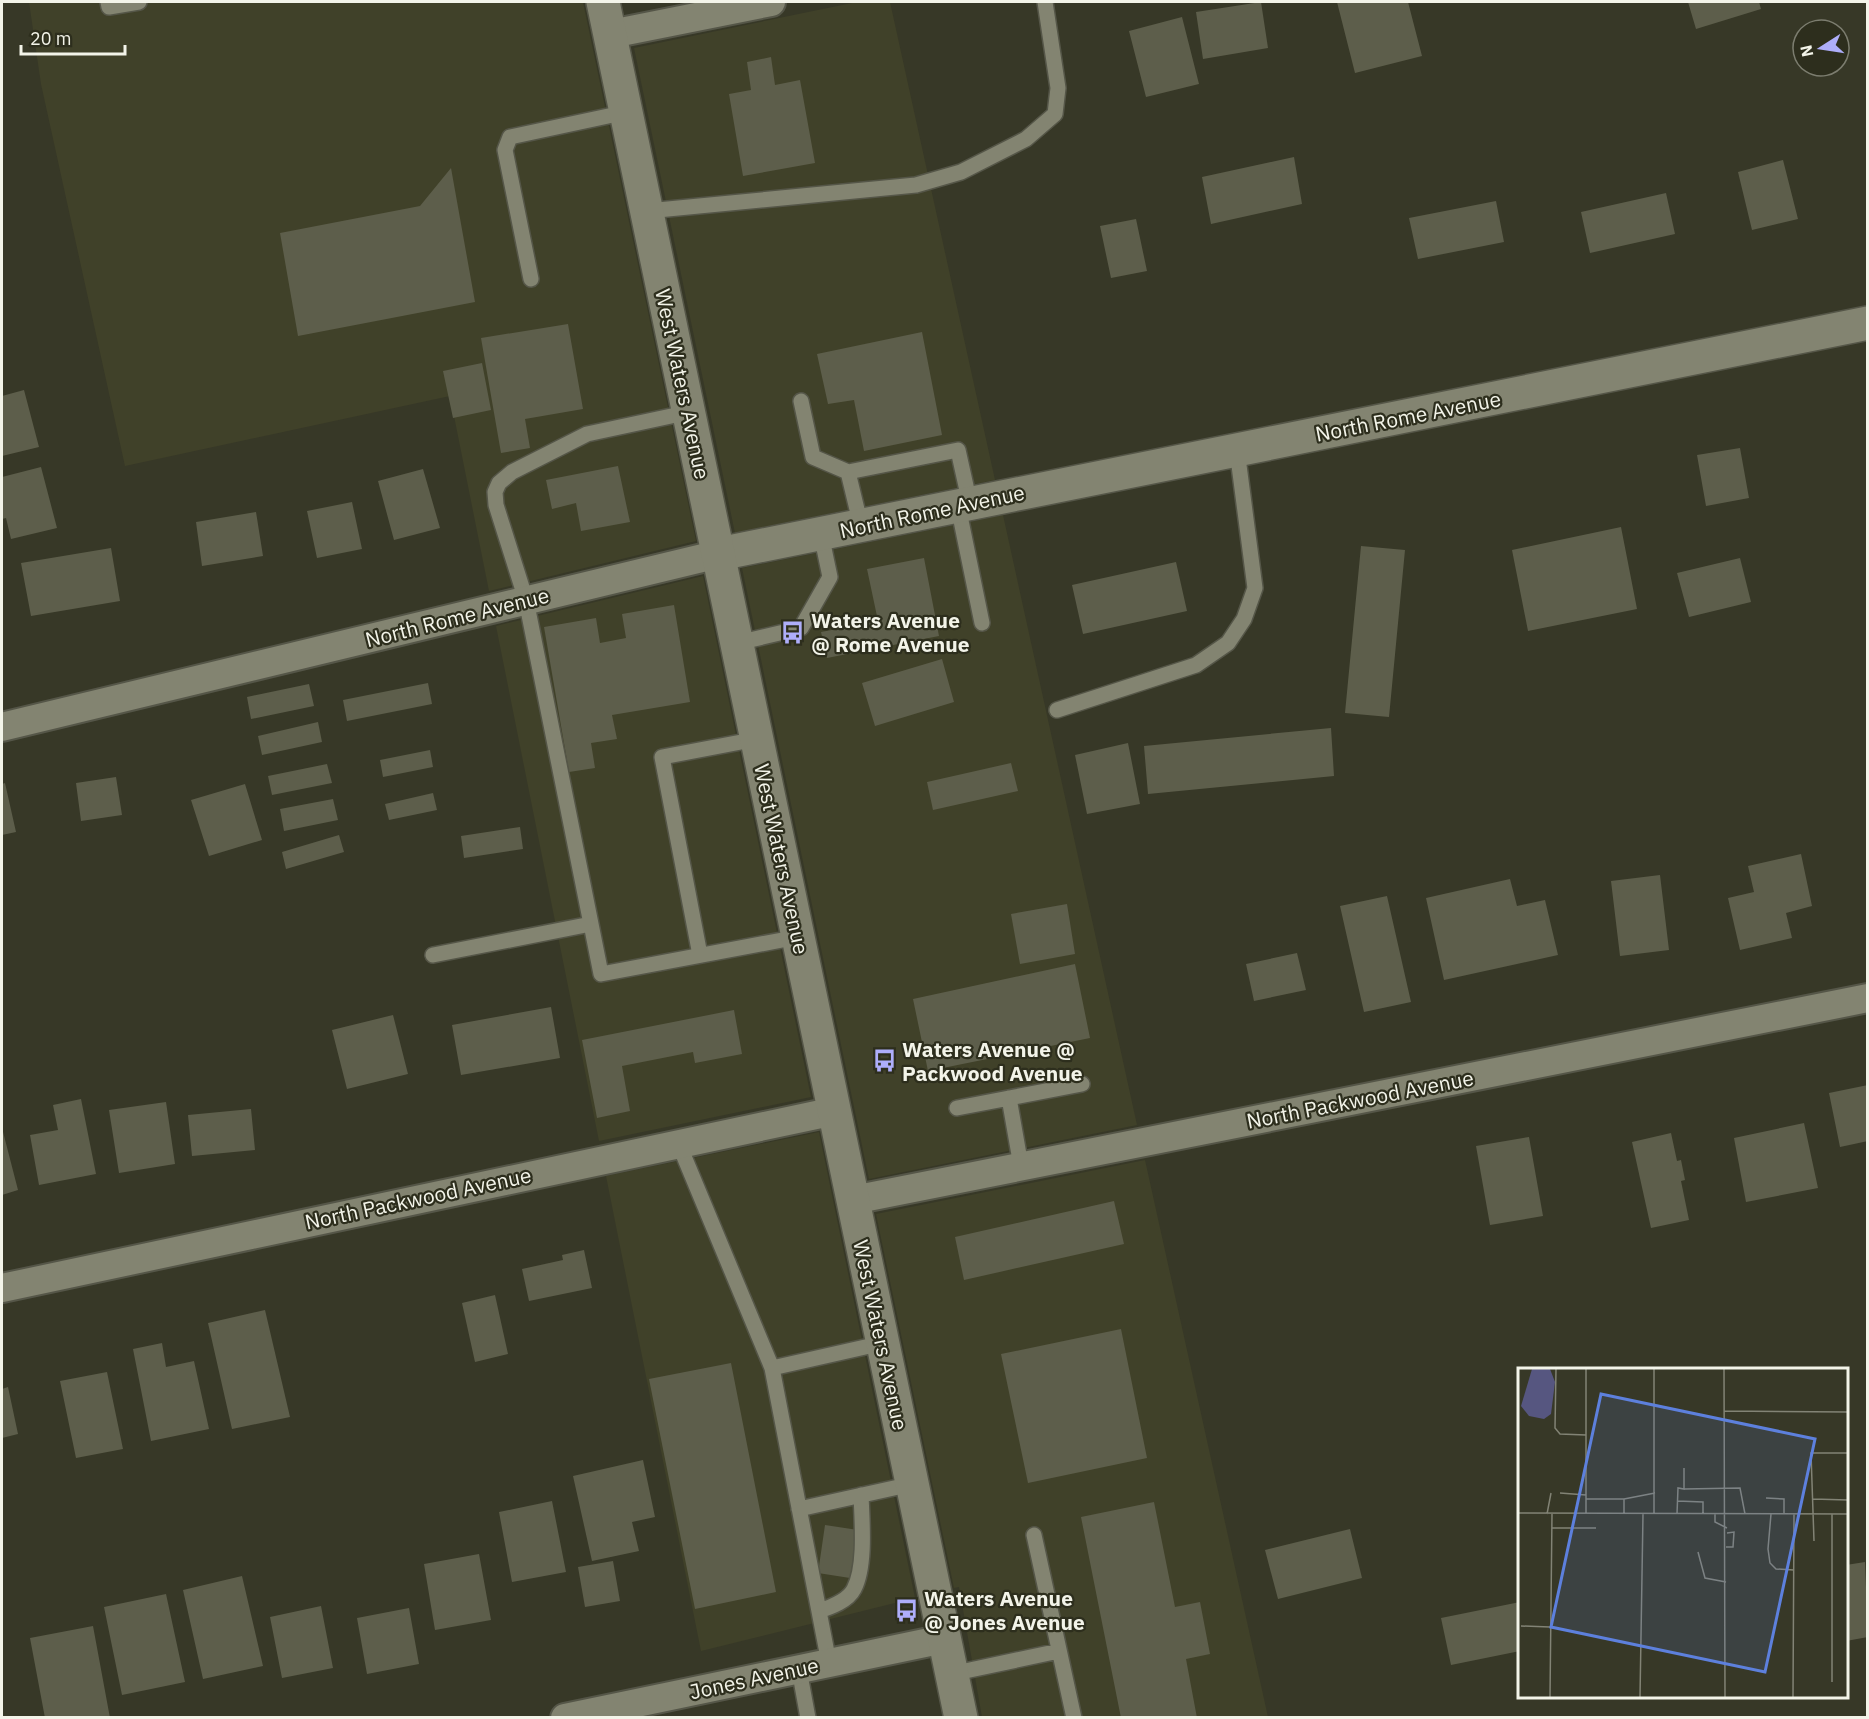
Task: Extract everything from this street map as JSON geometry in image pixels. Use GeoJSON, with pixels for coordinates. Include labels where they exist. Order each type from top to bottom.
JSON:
{"type":"FeatureCollection","features":[{"type":"Feature","properties":{"kind":"main road","name":"West Waters Avenue"},"geometry":{"type":"LineString","coordinates":[[603,2],[961,1718]]}},
{"type":"Feature","properties":{"kind":"main road","name":"North Rome Avenue"},"geometry":{"type":"LineString","coordinates":[[718,554],[1868,323]]}},
{"type":"Feature","properties":{"kind":"street"},"geometry":{"type":"LineString","coordinates":[[610,34],[771,2]]}},
{"type":"Feature","properties":{"kind":"street","name":"North Rome Avenue"},"geometry":{"type":"LineString","coordinates":[[2,727],[718,554]]}},
{"type":"Feature","properties":{"kind":"street","name":"North Packwood Avenue"},"geometry":{"type":"LineString","coordinates":[[853,1200],[1868,998]]}},
{"type":"Feature","properties":{"kind":"street","name":"North Packwood Avenue"},"geometry":{"type":"LineString","coordinates":[[2,1288],[678,1142],[835,1111]]}},
{"type":"Feature","properties":{"kind":"street","name":"Jones Avenue"},"geometry":{"type":"LineString","coordinates":[[565,1718],[944,1639]]}},
{"type":"Feature","properties":{"kind":"lane"},"geometry":{"type":"LineString","coordinates":[[108,2],[109,7],[139,2]]}},
{"type":"Feature","properties":{"kind":"lane"},"geometry":{"type":"LineString","coordinates":[[647,211],[916,185],[961,172],[1026,139],[1055,114],[1058,88],[1045,2]]}},
{"type":"Feature","properties":{"kind":"lane"},"geometry":{"type":"LineString","coordinates":[[531,279],[505,150],[510,137],[627,112]]}},
{"type":"Feature","properties":{"kind":"lane"},"geometry":{"type":"LineString","coordinates":[[801,401],[813,457],[848,472],[958,450],[982,623]]}},
{"type":"Feature","properties":{"kind":"lane"},"geometry":{"type":"LineString","coordinates":[[690,412],[587,434],[512,472],[499,483],[495,492],[496,505],[526,600],[601,974],[798,938]]}},
{"type":"Feature","properties":{"kind":"lane"},"geometry":{"type":"LineString","coordinates":[[1056,710],[1196,666],[1228,642],[1233,635],[1244,619],[1255,588],[1237,450]]}},
{"type":"Feature","properties":{"kind":"lane"},"geometry":{"type":"LineString","coordinates":[[848,472],[861,526]]}},
{"type":"Feature","properties":{"kind":"lane"},"geometry":{"type":"LineString","coordinates":[[737,642],[801,628],[830,577],[821,534]]}},
{"type":"Feature","properties":{"kind":"lane"},"geometry":{"type":"LineString","coordinates":[[700,955],[662,757],[757,739]]}},
{"type":"Feature","properties":{"kind":"lane"},"geometry":{"type":"LineString","coordinates":[[433,955],[591,924]]}},
{"type":"Feature","properties":{"kind":"lane"},"geometry":{"type":"LineString","coordinates":[[957,1108],[1082,1084]]}},
{"type":"Feature","properties":{"kind":"lane"},"geometry":{"type":"LineString","coordinates":[[1009,1098],[1021,1166]]}},
{"type":"Feature","properties":{"kind":"lane"},"geometry":{"type":"LineString","coordinates":[[678,1142],[772,1368],[829,1663]]}},
{"type":"Feature","properties":{"kind":"lane"},"geometry":{"type":"LineString","coordinates":[[772,1368],[883,1343]]}},
{"type":"Feature","properties":{"kind":"lane"},"geometry":{"type":"LineString","coordinates":[[799,1509],[912,1484]]}},
{"type":"Feature","properties":{"kind":"lane"},"geometry":{"type":"LineString","coordinates":[[819,1611],[838,1604],[854,1590],[859,1571],[862,1528],[861,1495]]}},
{"type":"Feature","properties":{"kind":"lane"},"geometry":{"type":"LineString","coordinates":[[1034,1534],[1074,1718]]}},
{"type":"Feature","properties":{"kind":"lane"},"geometry":{"type":"LineString","coordinates":[[951,1674],[1059,1651]]}},
{"type":"Feature","properties":{"kind":"lane"},"geometry":{"type":"LineString","coordinates":[[799,1669],[808,1718]]}},
{"type":"Feature","properties":{"kind":"shaded area"},"geometry":{"type":"Polygon","coordinates":[[[29,2],[583,2],[696,541],[489,591],[450,396],[125,466],[41,84],[29,2]]]}},
{"type":"Feature","properties":{"kind":"shaded area"},"geometry":{"type":"Polygon","coordinates":[[[857,2],[890,2],[995,480],[735,533],[634,48],[857,2]]]}},
{"type":"Feature","properties":{"kind":"shaded area"},"geometry":{"type":"Polygon","coordinates":[[[1003,515],[1137,1125],[869,1179],[742,568],[1003,515]]]}},
{"type":"Feature","properties":{"kind":"shaded area"},"geometry":{"type":"Polygon","coordinates":[[[703,576],[811,1097],[599,1141],[496,626],[703,576]]]}},
{"type":"Feature","properties":{"kind":"shaded area"},"geometry":{"type":"Polygon","coordinates":[[[819,1132],[915,1598],[701,1651],[606,1176],[819,1132]]]}},
{"type":"Feature","properties":{"kind":"shaded area"},"geometry":{"type":"Polygon","coordinates":[[[1145,1160],[1268,1717],[982,1717],[959,1587],[954,1588],[876,1214],[1145,1160]]]}},
{"type":"Feature","properties":{"kind":"building"},"geometry":{"type":"Polygon","coordinates":[[[1261,2],[1268,48],[1203,59],[1196,12],[1261,2]]]}},
{"type":"Feature","properties":{"kind":"building"},"geometry":{"type":"Polygon","coordinates":[[[1337,2],[1408,2],[1422,56],[1355,73],[1337,2]]]}},
{"type":"Feature","properties":{"kind":"building"},"geometry":{"type":"Polygon","coordinates":[[[1688,2],[1759,2],[1761,9],[1696,29],[1688,2]]]}},
{"type":"Feature","properties":{"kind":"building"},"geometry":{"type":"Polygon","coordinates":[[[1182,17],[1199,84],[1146,97],[1129,31],[1182,17]]]}},
{"type":"Feature","properties":{"kind":"building"},"geometry":{"type":"Polygon","coordinates":[[[771,57],[775,85],[800,80],[815,163],[743,176],[729,94],[751,90],[747,62],[771,57]]]}},
{"type":"Feature","properties":{"kind":"building"},"geometry":{"type":"Polygon","coordinates":[[[1294,157],[1302,204],[1211,224],[1202,177],[1294,157]]]}},
{"type":"Feature","properties":{"kind":"building"},"geometry":{"type":"Polygon","coordinates":[[[1783,160],[1798,219],[1752,230],[1738,172],[1783,160]]]}},
{"type":"Feature","properties":{"kind":"building"},"geometry":{"type":"Polygon","coordinates":[[[451,168],[475,302],[298,336],[280,233],[420,206],[451,168]]]}},
{"type":"Feature","properties":{"kind":"building"},"geometry":{"type":"Polygon","coordinates":[[[1666,193],[1675,234],[1590,253],[1581,212],[1666,193]]]}},
{"type":"Feature","properties":{"kind":"building"},"geometry":{"type":"Polygon","coordinates":[[[1496,201],[1504,242],[1418,259],[1409,218],[1496,201]]]}},
{"type":"Feature","properties":{"kind":"building"},"geometry":{"type":"Polygon","coordinates":[[[1136,219],[1147,271],[1111,278],[1100,226],[1136,219]]]}},
{"type":"Feature","properties":{"kind":"building"},"geometry":{"type":"Polygon","coordinates":[[[568,324],[583,409],[525,419],[530,448],[501,453],[481,338],[568,324]]]}},
{"type":"Feature","properties":{"kind":"building"},"geometry":{"type":"Polygon","coordinates":[[[922,332],[942,435],[864,451],[854,400],[828,404],[817,354],[922,332]]]}},
{"type":"Feature","properties":{"kind":"building"},"geometry":{"type":"Polygon","coordinates":[[[482,363],[491,410],[453,418],[443,371],[482,363]]]}},
{"type":"Feature","properties":{"kind":"building"},"geometry":{"type":"Polygon","coordinates":[[[24,390],[39,447],[2,456],[2,396],[24,390]]]}},
{"type":"Feature","properties":{"kind":"building"},"geometry":{"type":"Polygon","coordinates":[[[1740,448],[1749,498],[1706,506],[1697,455],[1740,448]]]}},
{"type":"Feature","properties":{"kind":"building"},"geometry":{"type":"Polygon","coordinates":[[[618,466],[630,522],[581,531],[576,503],[552,509],[546,480],[618,466]]]}},
{"type":"Feature","properties":{"kind":"building"},"geometry":{"type":"Polygon","coordinates":[[[41,467],[57,528],[11,539],[6,518],[2,519],[2,477],[41,467]]]}},
{"type":"Feature","properties":{"kind":"building"},"geometry":{"type":"Polygon","coordinates":[[[423,469],[440,528],[394,540],[378,481],[423,469]]]}},
{"type":"Feature","properties":{"kind":"building"},"geometry":{"type":"Polygon","coordinates":[[[352,502],[362,549],[317,558],[307,511],[352,502]]]}},
{"type":"Feature","properties":{"kind":"building"},"geometry":{"type":"Polygon","coordinates":[[[256,512],[263,556],[202,566],[196,522],[256,512]]]}},
{"type":"Feature","properties":{"kind":"building"},"geometry":{"type":"Polygon","coordinates":[[[1621,527],[1637,609],[1528,631],[1512,550],[1621,527]]]}},
{"type":"Feature","properties":{"kind":"building"},"geometry":{"type":"Polygon","coordinates":[[[1361,546],[1405,550],[1389,717],[1345,713],[1361,546]]]}},
{"type":"Feature","properties":{"kind":"building"},"geometry":{"type":"Polygon","coordinates":[[[111,548],[120,601],[31,616],[21,563],[111,548]]]}},
{"type":"Feature","properties":{"kind":"building"},"geometry":{"type":"Polygon","coordinates":[[[924,558],[939,636],[827,658],[821,632],[878,621],[867,569],[924,558]]]}},
{"type":"Feature","properties":{"kind":"building"},"geometry":{"type":"Polygon","coordinates":[[[1740,558],[1751,602],[1689,617],[1677,573],[1740,558]]]}},
{"type":"Feature","properties":{"kind":"building"},"geometry":{"type":"Polygon","coordinates":[[[1176,562],[1187,611],[1083,634],[1072,585],[1176,562]]]}},
{"type":"Feature","properties":{"kind":"building"},"geometry":{"type":"Polygon","coordinates":[[[674,605],[690,702],[612,715],[617,739],[591,743],[595,768],[569,772],[544,627],[596,618],[600,643],[626,638],[622,614],[674,605]]]}},
{"type":"Feature","properties":{"kind":"building"},"geometry":{"type":"Polygon","coordinates":[[[942,659],[954,702],[875,726],[862,683],[942,659]]]}},
{"type":"Feature","properties":{"kind":"building"},"geometry":{"type":"Polygon","coordinates":[[[428,683],[432,704],[347,721],[343,700],[428,683]]]}},
{"type":"Feature","properties":{"kind":"building"},"geometry":{"type":"Polygon","coordinates":[[[309,684],[314,706],[251,719],[247,697],[309,684]]]}},
{"type":"Feature","properties":{"kind":"building"},"geometry":{"type":"Polygon","coordinates":[[[318,722],[322,742],[262,755],[258,736],[318,722]]]}},
{"type":"Feature","properties":{"kind":"building"},"geometry":{"type":"Polygon","coordinates":[[[1331,728],[1334,776],[1148,794],[1144,746],[1331,728]]]}},
{"type":"Feature","properties":{"kind":"building"},"geometry":{"type":"Polygon","coordinates":[[[1128,743],[1140,804],[1087,814],[1075,755],[1128,743]]]}},
{"type":"Feature","properties":{"kind":"building"},"geometry":{"type":"Polygon","coordinates":[[[430,750],[433,767],[383,777],[380,760],[430,750]]]}},
{"type":"Feature","properties":{"kind":"building"},"geometry":{"type":"Polygon","coordinates":[[[1011,763],[1018,791],[933,810],[927,782],[1011,763]]]}},
{"type":"Feature","properties":{"kind":"building"},"geometry":{"type":"Polygon","coordinates":[[[327,764],[332,783],[272,795],[268,776],[327,764]]]}},
{"type":"Feature","properties":{"kind":"building"},"geometry":{"type":"Polygon","coordinates":[[[116,777],[122,815],[81,821],[76,783],[116,777]]]}},
{"type":"Feature","properties":{"kind":"building"},"geometry":{"type":"Polygon","coordinates":[[[5,783],[16,832],[2,835],[2,784],[5,783]]]}},
{"type":"Feature","properties":{"kind":"building"},"geometry":{"type":"Polygon","coordinates":[[[245,784],[262,840],[209,856],[191,800],[245,784]]]}},
{"type":"Feature","properties":{"kind":"building"},"geometry":{"type":"Polygon","coordinates":[[[433,793],[437,810],[389,820],[385,804],[433,793]]]}},
{"type":"Feature","properties":{"kind":"building"},"geometry":{"type":"Polygon","coordinates":[[[333,799],[338,820],[284,831],[280,809],[333,799]]]}},
{"type":"Feature","properties":{"kind":"building"},"geometry":{"type":"Polygon","coordinates":[[[520,827],[523,849],[464,858],[461,836],[520,827]]]}},
{"type":"Feature","properties":{"kind":"building"},"geometry":{"type":"Polygon","coordinates":[[[339,835],[344,852],[286,869],[282,852],[339,835]]]}},
{"type":"Feature","properties":{"kind":"building"},"geometry":{"type":"Polygon","coordinates":[[[1801,854],[1812,906],[1786,913],[1792,938],[1740,950],[1728,898],[1754,892],[1748,866],[1801,854]]]}},
{"type":"Feature","properties":{"kind":"building"},"geometry":{"type":"Polygon","coordinates":[[[1660,875],[1669,950],[1620,956],[1611,881],[1660,875]]]}},
{"type":"Feature","properties":{"kind":"building"},"geometry":{"type":"Polygon","coordinates":[[[1510,879],[1517,906],[1545,900],[1558,955],[1444,980],[1426,898],[1510,879]]]}},
{"type":"Feature","properties":{"kind":"building"},"geometry":{"type":"Polygon","coordinates":[[[1387,896],[1411,1002],[1364,1012],[1340,906],[1387,896]]]}},
{"type":"Feature","properties":{"kind":"building"},"geometry":{"type":"Polygon","coordinates":[[[1067,904],[1075,954],[1020,964],[1011,914],[1067,904]]]}},
{"type":"Feature","properties":{"kind":"building"},"geometry":{"type":"Polygon","coordinates":[[[1297,953],[1306,990],[1254,1001],[1246,964],[1297,953]]]}},
{"type":"Feature","properties":{"kind":"building"},"geometry":{"type":"Polygon","coordinates":[[[1075,964],[1090,1038],[928,1071],[913,999],[1075,964]]]}},
{"type":"Feature","properties":{"kind":"building"},"geometry":{"type":"Polygon","coordinates":[[[551,1007],[560,1058],[461,1075],[452,1025],[551,1007]]]}},
{"type":"Feature","properties":{"kind":"building"},"geometry":{"type":"Polygon","coordinates":[[[734,1010],[742,1054],[695,1063],[693,1052],[622,1066],[630,1111],[597,1118],[582,1040],[734,1010]]]}},
{"type":"Feature","properties":{"kind":"building"},"geometry":{"type":"Polygon","coordinates":[[[393,1015],[408,1074],[347,1089],[332,1030],[393,1015]]]}},
{"type":"Feature","properties":{"kind":"building"},"geometry":{"type":"Polygon","coordinates":[[[1868,1085],[1868,1141],[1840,1147],[1829,1093],[1868,1085]]]}},
{"type":"Feature","properties":{"kind":"building"},"geometry":{"type":"Polygon","coordinates":[[[81,1099],[96,1174],[39,1185],[30,1135],[58,1130],[53,1105],[81,1099]]]}},
{"type":"Feature","properties":{"kind":"building"},"geometry":{"type":"Polygon","coordinates":[[[166,1102],[175,1164],[119,1173],[109,1110],[166,1102]]]}},
{"type":"Feature","properties":{"kind":"building"},"geometry":{"type":"Polygon","coordinates":[[[251,1109],[255,1150],[192,1156],[188,1115],[251,1109]]]}},
{"type":"Feature","properties":{"kind":"building"},"geometry":{"type":"Polygon","coordinates":[[[1804,1123],[1818,1188],[1746,1202],[1734,1138],[1804,1123]]]}},
{"type":"Feature","properties":{"kind":"building"},"geometry":{"type":"Polygon","coordinates":[[[2,1128],[18,1190],[2,1195],[2,1128]]]}},
{"type":"Feature","properties":{"kind":"building"},"geometry":{"type":"Polygon","coordinates":[[[1671,1133],[1677,1161],[1681,1160],[1685,1180],[1681,1181],[1689,1220],[1651,1228],[1632,1142],[1671,1133]]]}},
{"type":"Feature","properties":{"kind":"building"},"geometry":{"type":"Polygon","coordinates":[[[1529,1137],[1543,1216],[1490,1225],[1476,1146],[1529,1137]]]}},
{"type":"Feature","properties":{"kind":"building"},"geometry":{"type":"Polygon","coordinates":[[[1114,1201],[1124,1244],[964,1280],[955,1237],[1114,1201]]]}},
{"type":"Feature","properties":{"kind":"building"},"geometry":{"type":"Polygon","coordinates":[[[584,1250],[592,1288],[529,1301],[522,1269],[563,1260],[562,1255],[584,1250]]]}},
{"type":"Feature","properties":{"kind":"building"},"geometry":{"type":"Polygon","coordinates":[[[495,1295],[508,1354],[475,1362],[462,1303],[495,1295]]]}},
{"type":"Feature","properties":{"kind":"building"},"geometry":{"type":"Polygon","coordinates":[[[265,1310],[290,1417],[232,1429],[208,1323],[265,1310]]]}},
{"type":"Feature","properties":{"kind":"building"},"geometry":{"type":"Polygon","coordinates":[[[1121,1329],[1147,1458],[1028,1483],[1001,1354],[1121,1329]]]}},
{"type":"Feature","properties":{"kind":"building"},"geometry":{"type":"Polygon","coordinates":[[[162,1343],[166,1367],[194,1361],[209,1429],[151,1441],[133,1349],[162,1343]]]}},
{"type":"Feature","properties":{"kind":"building"},"geometry":{"type":"Polygon","coordinates":[[[731,1363],[776,1592],[695,1609],[649,1379],[731,1363]]]}},
{"type":"Feature","properties":{"kind":"building"},"geometry":{"type":"Polygon","coordinates":[[[107,1372],[123,1449],[76,1458],[60,1381],[107,1372]]]}},
{"type":"Feature","properties":{"kind":"building"},"geometry":{"type":"Polygon","coordinates":[[[8,1387],[18,1434],[2,1438],[2,1389],[8,1387]]]}},
{"type":"Feature","properties":{"kind":"building"},"geometry":{"type":"Polygon","coordinates":[[[643,1460],[655,1517],[632,1522],[639,1551],[592,1561],[573,1476],[643,1460]]]}},
{"type":"Feature","properties":{"kind":"building"},"geometry":{"type":"Polygon","coordinates":[[[552,1501],[566,1572],[512,1582],[499,1512],[552,1501]]]}},
{"type":"Feature","properties":{"kind":"building"},"geometry":{"type":"Polygon","coordinates":[[[1154,1502],[1175,1607],[1200,1602],[1210,1654],[1186,1659],[1197,1718],[1121,1718],[1081,1517],[1154,1502]]]}},
{"type":"Feature","properties":{"kind":"building"},"geometry":{"type":"Polygon","coordinates":[[[825,1525],[858,1530],[850,1578],[818,1573],[825,1525]]]}},
{"type":"Feature","properties":{"kind":"building"},"geometry":{"type":"Polygon","coordinates":[[[1350,1529],[1362,1578],[1278,1599],[1265,1550],[1350,1529]]]}},
{"type":"Feature","properties":{"kind":"building"},"geometry":{"type":"Polygon","coordinates":[[[479,1554],[491,1620],[435,1630],[424,1564],[479,1554]]]}},
{"type":"Feature","properties":{"kind":"building"},"geometry":{"type":"Polygon","coordinates":[[[613,1561],[620,1601],[585,1607],[578,1567],[613,1561]]]}},
{"type":"Feature","properties":{"kind":"building"},"geometry":{"type":"Polygon","coordinates":[[[1865,1562],[1868,1637],[1848,1641],[1848,1565],[1865,1562]]]}},
{"type":"Feature","properties":{"kind":"building"},"geometry":{"type":"Polygon","coordinates":[[[242,1576],[263,1666],[203,1679],[183,1590],[242,1576]]]}},
{"type":"Feature","properties":{"kind":"building"},"geometry":{"type":"Polygon","coordinates":[[[166,1594],[185,1682],[122,1695],[104,1607],[166,1594]]]}},
{"type":"Feature","properties":{"kind":"building"},"geometry":{"type":"Polygon","coordinates":[[[1518,1602],[1518,1651],[1451,1665],[1441,1618],[1518,1602]]]}},
{"type":"Feature","properties":{"kind":"building"},"geometry":{"type":"Polygon","coordinates":[[[321,1606],[333,1668],[282,1678],[270,1617],[321,1606]]]}},
{"type":"Feature","properties":{"kind":"building"},"geometry":{"type":"Polygon","coordinates":[[[409,1608],[419,1664],[367,1674],[357,1618],[409,1608]]]}},
{"type":"Feature","properties":{"kind":"building"},"geometry":{"type":"Polygon","coordinates":[[[93,1626],[110,1718],[45,1718],[30,1638],[93,1626]]]}},
{"type":"Feature","properties":{"kind":"place","name":"Waters Avenue @ Rome Avenue"},"geometry":{"type":"Point","coordinates":[793,632]}},
{"type":"Feature","properties":{"kind":"place","name":"Waters Avenue @ Packwood Avenue"},"geometry":{"type":"Point","coordinates":[884,1061]}},
{"type":"Feature","properties":{"kind":"place","name":"Waters Avenue @ Jones Avenue"},"geometry":{"type":"Point","coordinates":[906,1610]}}]}
